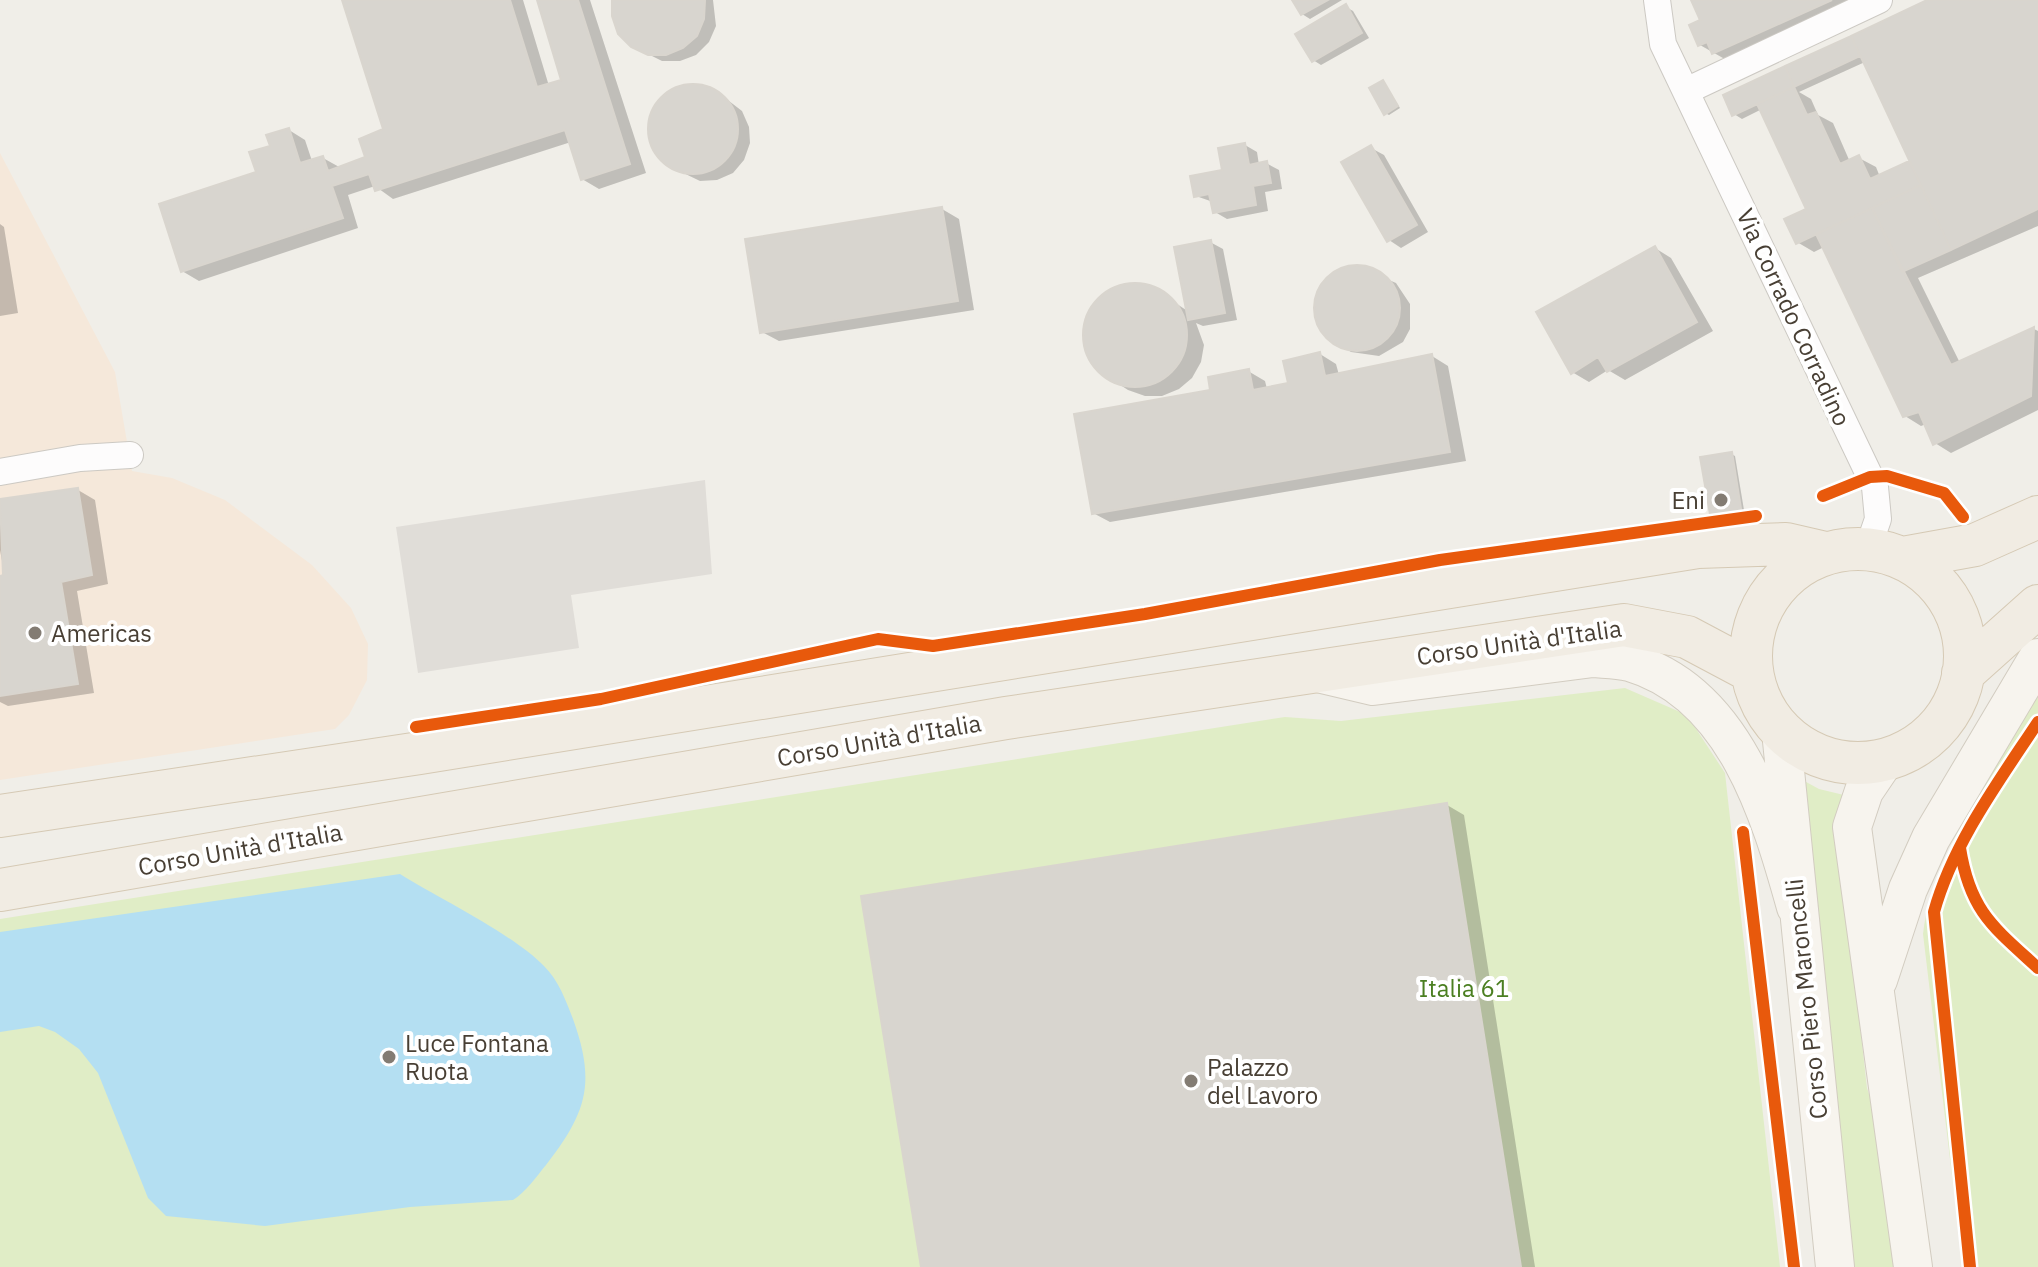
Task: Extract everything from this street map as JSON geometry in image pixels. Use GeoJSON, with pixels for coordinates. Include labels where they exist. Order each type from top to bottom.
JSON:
{"type":"FeatureCollection","features":[{"type":"Feature","properties":{"kind":"main road"},"geometry":{"type":"LineString","coordinates":[[0,816],[420,753],[1698,547],[1786,544],[1825,553],[1886,553],[1975,545],[2038,517]]}},
{"type":"Feature","properties":{"kind":"main road"},"geometry":{"type":"LineString","coordinates":[[1825,553],[1797,566],[1765,601],[1751,644],[1751,671],[1763,707],[1781,731],[1796,744],[1824,757],[1847,763],[1885,760],[1913,748],[1934,731],[1951,710],[1963,673],[1961,626],[1953,606],[1924,571],[1886,553]]}},
{"type":"Feature","properties":{"kind":"main road"},"geometry":{"type":"LineString","coordinates":[[1963,673],[2038,606]]}},
{"type":"Feature","properties":{"kind":"main road","name":"Corso Unità d'Italia"},"geometry":{"type":"LineString","coordinates":[[0,890],[990,721],[1624,625],[1687,637],[1751,671]]}},
{"type":"Feature","properties":{"kind":"main road"},"geometry":{"type":"LineString","coordinates":[[1313,672],[1373,686],[1593,658],[1629,662],[1674,683],[1711,714],[1746,768],[1772,824],[1796,907]]}},
{"type":"Feature","properties":{"kind":"main road"},"geometry":{"type":"LineString","coordinates":[[1875,990],[1908,889],[1931,838],[2038,658]]}},
{"type":"Feature","properties":{"kind":"main road","name":"Corso Piero Maroncelli"},"geometry":{"type":"LineString","coordinates":[[1781,731],[1796,907],[1835,1267]]}},
{"type":"Feature","properties":{"kind":"main road"},"geometry":{"type":"LineString","coordinates":[[1885,760],[1864,791],[1852,827],[1913,1267]]}},
{"type":"Feature","properties":{"kind":"main road"},"geometry":{"type":"LineString","coordinates":[[0,832],[148,792]]}},
{"type":"Feature","properties":{"kind":"street","name":"Via Corrado Corradino"},"geometry":{"type":"LineString","coordinates":[[1657,0],[1663,44],[1875,487],[1886,553]]}},
{"type":"Feature","properties":{"kind":"street"},"geometry":{"type":"LineString","coordinates":[[1686,91],[1879,0]]}},
{"type":"Feature","properties":{"kind":"street"},"geometry":{"type":"LineString","coordinates":[[0,472],[80,458],[130,455]]}},
{"type":"Feature","properties":{"kind":"shaded area"},"geometry":{"type":"Polygon","coordinates":[[[0,153],[115,372],[132,471],[172,478],[225,500],[312,565],[351,608],[368,644],[367,680],[349,715],[335,729],[0,780],[0,153]]]}},
{"type":"Feature","properties":{"kind":"shaded area"},"geometry":{"type":"Polygon","coordinates":[[[705,480],[712,574],[571,595],[579,648],[418,673],[396,527],[705,480]]]}},
{"type":"Feature","properties":{"kind":"green space","name":"Italia 61"},"geometry":{"type":"Polygon","coordinates":[[[1625,688],[1687,715],[1725,773],[1780,1267],[0,1267],[0,919],[1285,717],[1341,721],[1625,688]]]}},
{"type":"Feature","properties":{"kind":"green space"},"geometry":{"type":"Polygon","coordinates":[[[2038,690],[2038,1267],[1963,1267],[1923,934],[1939,873],[1953,841],[2038,690]]]}},
{"type":"Feature","properties":{"kind":"green space"},"geometry":{"type":"Polygon","coordinates":[[[1797,777],[1819,789],[1848,796],[1838,829],[1867,1088],[1885,1142],[1899,1267],[1851,1267],[1797,777]]]}},
{"type":"Feature","properties":{"kind":"water"},"geometry":{"type":"Polygon","coordinates":[[[400,874],[495,929],[531,954],[554,978],[573,1019],[584,1061],[584,1096],[579,1112],[546,1165],[527,1189],[513,1200],[410,1207],[265,1226],[166,1216],[148,1198],[98,1073],[79,1049],[55,1032],[39,1026],[0,1032],[0,932],[400,874]]]}},
{"type":"Feature","properties":{"kind":"building"},"geometry":{"type":"Polygon","coordinates":[[[342,0],[510,0],[537,87],[561,80],[537,0],[578,0],[630,164],[581,180],[565,130],[375,191],[369,174],[332,186],[343,218],[181,272],[159,204],[256,172],[249,152],[270,146],[266,135],[289,128],[300,163],[323,156],[328,171],[365,157],[359,139],[383,129],[342,0]]]}},
{"type":"Feature","properties":{"kind":"building"},"geometry":{"type":"Polygon","coordinates":[[[612,0],[705,0],[704,19],[697,36],[683,48],[666,55],[648,55],[631,47],[618,34],[612,16],[612,0]]]}},
{"type":"Feature","properties":{"kind":"building"},"geometry":{"type":"Polygon","coordinates":[[[1292,0],[1328,0],[1301,15],[1292,0]]]}},
{"type":"Feature","properties":{"kind":"building"},"geometry":{"type":"Polygon","coordinates":[[[1691,0],[1832,0],[1712,54],[1707,42],[1698,46],[1689,25],[1700,20],[1691,0]]]}},
{"type":"Feature","properties":{"kind":"building"},"geometry":{"type":"Polygon","coordinates":[[[1927,0],[2038,0],[2038,209],[1951,250],[1851,36],[1927,0]]]}},
{"type":"Feature","properties":{"kind":"building"},"geometry":{"type":"Polygon","coordinates":[[[1346,4],[1362,33],[1312,62],[1295,34],[1346,4]]]}},
{"type":"Feature","properties":{"kind":"building"},"geometry":{"type":"Polygon","coordinates":[[[1851,36],[1860,56],[1794,87],[1785,66],[1851,36]]]}},
{"type":"Feature","properties":{"kind":"building"},"geometry":{"type":"Polygon","coordinates":[[[1785,66],[1794,87],[1732,116],[1723,95],[1785,66]]]}},
{"type":"Feature","properties":{"kind":"building"},"geometry":{"type":"Polygon","coordinates":[[[1383,80],[1398,106],[1384,115],[1369,88],[1383,80]]]}},
{"type":"Feature","properties":{"kind":"building"},"geometry":{"type":"Polygon","coordinates":[[[684,84],[702,84],[718,91],[731,104],[738,120],[738,138],[731,154],[718,167],[702,174],[684,174],[668,167],[655,154],[648,138],[648,120],[655,104],[668,91],[684,84]]]}},
{"type":"Feature","properties":{"kind":"building"},"geometry":{"type":"Polygon","coordinates":[[[1794,87],[1807,115],[1816,112],[1840,164],[1859,155],[1870,179],[1909,161],[1921,185],[1796,244],[1784,219],[1806,209],[1757,104],[1794,87]]]}},
{"type":"Feature","properties":{"kind":"building"},"geometry":{"type":"Polygon","coordinates":[[[1245,143],[1249,165],[1267,161],[1271,183],[1253,186],[1256,205],[1213,213],[1209,194],[1194,197],[1190,176],[1222,170],[1218,148],[1245,143]]]}},
{"type":"Feature","properties":{"kind":"building"},"geometry":{"type":"Polygon","coordinates":[[[1371,145],[1417,225],[1387,242],[1341,162],[1371,145]]]}},
{"type":"Feature","properties":{"kind":"building"},"geometry":{"type":"Polygon","coordinates":[[[1921,185],[1951,250],[1902,272],[1872,208],[1921,185]]]}},
{"type":"Feature","properties":{"kind":"building"},"geometry":{"type":"Polygon","coordinates":[[[942,207],[958,301],[760,333],[745,239],[942,207]]]}},
{"type":"Feature","properties":{"kind":"building"},"geometry":{"type":"Polygon","coordinates":[[[1872,208],[1951,365],[2034,327],[2031,396],[1933,445],[1919,412],[1903,417],[1816,234],[1872,208]]]}},
{"type":"Feature","properties":{"kind":"building"},"geometry":{"type":"Polygon","coordinates":[[[1211,240],[1225,313],[1188,320],[1174,247],[1211,240]]]}},
{"type":"Feature","properties":{"kind":"building"},"geometry":{"type":"Polygon","coordinates":[[[1655,246],[1697,322],[1607,372],[1598,357],[1571,374],[1536,312],[1655,246]]]}},
{"type":"Feature","properties":{"kind":"building"},"geometry":{"type":"Polygon","coordinates":[[[1357,265],[1373,269],[1387,278],[1396,292],[1400,308],[1396,324],[1387,338],[1373,347],[1357,351],[1341,347],[1327,338],[1318,324],[1314,308],[1318,292],[1327,278],[1341,269],[1357,265]]]}},
{"type":"Feature","properties":{"kind":"building"},"geometry":{"type":"Polygon","coordinates":[[[1135,283],[1155,287],[1172,298],[1183,315],[1187,335],[1183,355],[1172,372],[1155,383],[1135,387],[1115,383],[1098,372],[1087,355],[1083,335],[1087,315],[1098,298],[1115,287],[1135,283]]]}},
{"type":"Feature","properties":{"kind":"building"},"geometry":{"type":"Polygon","coordinates":[[[1320,352],[1325,376],[1432,354],[1450,452],[1092,514],[1074,414],[1210,390],[1208,377],[1249,369],[1253,390],[1288,383],[1283,361],[1320,352]]]}},
{"type":"Feature","properties":{"kind":"building"},"geometry":{"type":"Polygon","coordinates":[[[1732,452],[1742,515],[1711,520],[1700,457],[1732,452]]]}},
{"type":"Feature","properties":{"kind":"building","name":"Americas"},"geometry":{"type":"Polygon","coordinates":[[[78,488],[92,575],[61,582],[78,684],[0,696],[0,576],[3,575],[0,499],[78,488]]]}},
{"type":"Feature","properties":{"kind":"building","name":"Palazzo del Lavoro"},"geometry":{"type":"Polygon","coordinates":[[[1447,803],[1521,1267],[921,1267],[861,896],[1447,803]]]}},
{"type":"Feature","properties":{"kind":"cycle path"},"geometry":{"type":"LineString","coordinates":[[1823,496],[1870,477],[1887,476],[1944,493],[1963,517]]}},
{"type":"Feature","properties":{"kind":"cycle path"},"geometry":{"type":"LineString","coordinates":[[416,727],[601,699],[878,639],[933,646],[1145,614],[1440,560],[1756,516]]}},
{"type":"Feature","properties":{"kind":"cycle path"},"geometry":{"type":"LineString","coordinates":[[1970,1267],[1934,912],[1942,886],[1965,837],[2038,722]]}},
{"type":"Feature","properties":{"kind":"cycle path"},"geometry":{"type":"LineString","coordinates":[[1743,832],[1794,1267]]}},
{"type":"Feature","properties":{"kind":"cycle path"},"geometry":{"type":"LineString","coordinates":[[1960,848],[1964,870],[1977,903],[1996,929],[2038,968]]}},
{"type":"Feature","properties":{"kind":"place","name":"Eni"},"geometry":{"type":"Point","coordinates":[1721,500]}},
{"type":"Feature","properties":{"kind":"place","name":"Americas"},"geometry":{"type":"Point","coordinates":[35,633]}},
{"type":"Feature","properties":{"kind":"place","name":"Luce Fontana Ruota"},"geometry":{"type":"Point","coordinates":[389,1057]}},
{"type":"Feature","properties":{"kind":"place","name":"Palazzo del Lavoro"},"geometry":{"type":"Point","coordinates":[1191,1081]}}]}
